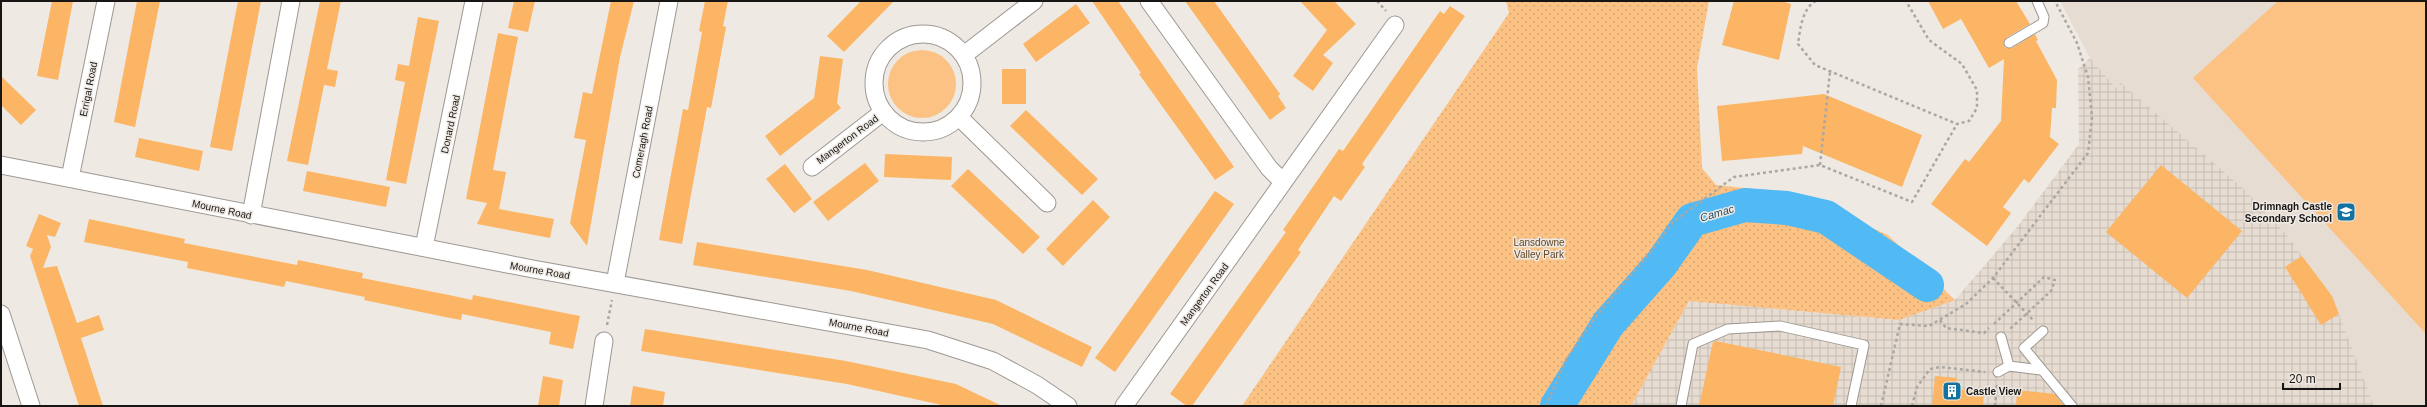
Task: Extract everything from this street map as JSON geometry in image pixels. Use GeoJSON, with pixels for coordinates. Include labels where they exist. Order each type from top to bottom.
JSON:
{"type":"FeatureCollection","features":[{"type":"Feature","properties":{"kind":"street","name":"Errigal Road"},"geometry":{"type":"LineString","coordinates":[[70,178],[106,1]]}},
{"type":"Feature","properties":{"kind":"street"},"geometry":{"type":"LineString","coordinates":[[251,215],[291,1]]}},
{"type":"Feature","properties":{"kind":"street","name":"Donard Road"},"geometry":{"type":"LineString","coordinates":[[424,247],[474,1]]}},
{"type":"Feature","properties":{"kind":"street","name":"Comeragh Road"},"geometry":{"type":"LineString","coordinates":[[615,283],[669,1]]}},
{"type":"Feature","properties":{"kind":"street"},"geometry":{"type":"LineString","coordinates":[[964,55],[1034,1]]}},
{"type":"Feature","properties":{"kind":"street"},"geometry":{"type":"LineString","coordinates":[[1149,1],[1269,168],[1284,182]]}},
{"type":"Feature","properties":{"kind":"street","name":"Mangerton Road"},"geometry":{"type":"LineString","coordinates":[[1124,406],[1394,25]]}},
{"type":"Feature","properties":{"kind":"street","name":"Mangerton Road"},"geometry":{"type":"LineString","coordinates":[[922,34],[934,35],[946,39],[964,55],[969,64],[972,87],[966,108],[959,117],[941,129],[920,132],[899,126],[883,112],[874,90],[877,66],[886,51],[900,40],[922,34]]}},
{"type":"Feature","properties":{"kind":"street","name":"Mangerton Road"},"geometry":{"type":"LineString","coordinates":[[812,167],[883,112]]}},
{"type":"Feature","properties":{"kind":"street"},"geometry":{"type":"LineString","coordinates":[[959,117],[1047,203]]}},
{"type":"Feature","properties":{"kind":"street","name":"Mourne Road"},"geometry":{"type":"LineString","coordinates":[[1,165],[251,215],[928,340],[993,361],[1037,385],[1068,406]]}},
{"type":"Feature","properties":{"kind":"street"},"geometry":{"type":"LineString","coordinates":[[1,314],[31,406]]}},
{"type":"Feature","properties":{"kind":"street"},"geometry":{"type":"LineString","coordinates":[[594,406],[604,341]]}},
{"type":"Feature","properties":{"kind":"lane"},"geometry":{"type":"LineString","coordinates":[[2009,43],[2043,23],[2044,17],[2037,1]]}},
{"type":"Feature","properties":{"kind":"lane"},"geometry":{"type":"LineString","coordinates":[[1681,406],[1693,344],[1728,330],[1780,326],[1864,345],[1851,406]]}},
{"type":"Feature","properties":{"kind":"lane"},"geometry":{"type":"LineString","coordinates":[[2043,331],[2024,348],[2072,406]]}},
{"type":"Feature","properties":{"kind":"lane"},"geometry":{"type":"LineString","coordinates":[[2001,337],[2009,366]]}},
{"type":"Feature","properties":{"kind":"lane"},"geometry":{"type":"LineString","coordinates":[[1998,372],[2009,366],[2041,370]]}},
{"type":"Feature","properties":{"kind":"path"},"geometry":{"type":"LineString","coordinates":[[1816,1],[1812,3],[1801,23],[1798,44],[1815,65],[1957,124],[1969,121],[1978,108],[1978,90],[1962,64],[1929,40],[1906,1]]}},
{"type":"Feature","properties":{"kind":"path"},"geometry":{"type":"LineString","coordinates":[[1881,406],[1900,324],[1929,326],[1966,304],[1993,278],[2088,153],[2092,116],[2088,77],[2077,43],[2055,1]]}},
{"type":"Feature","properties":{"kind":"path"},"geometry":{"type":"LineString","coordinates":[[1820,165],[1830,72]]}},
{"type":"Feature","properties":{"kind":"path"},"geometry":{"type":"LineString","coordinates":[[1546,406],[1566,360],[1597,315],[1650,253],[1673,222],[1734,177],[1820,165],[1912,202],[1957,124]]}},
{"type":"Feature","properties":{"kind":"path"},"geometry":{"type":"LineString","coordinates":[[1940,320],[1946,328],[1984,333],[2044,277],[2054,280],[2051,291],[2001,337]]}},
{"type":"Feature","properties":{"kind":"path"},"geometry":{"type":"LineString","coordinates":[[1993,278],[2043,331]]}},
{"type":"Feature","properties":{"kind":"path"},"geometry":{"type":"LineString","coordinates":[[604,341],[615,283]]}},
{"type":"Feature","properties":{"kind":"path"},"geometry":{"type":"LineString","coordinates":[[1912,406],[1917,386],[1930,369],[1940,367],[1998,372],[1995,406]]}},
{"type":"Feature","properties":{"kind":"shaded area","name":"Drimnagh Castle Secondary School"},"geometry":{"type":"Polygon","coordinates":[[[2060,1],[2426,1],[2426,406],[2374,406],[2332,296],[2285,233],[2245,190],[2121,84],[2116,88],[2090,58],[2060,1]]]}},
{"type":"Feature","properties":{"kind":"shaded area"},"geometry":{"type":"Polygon","coordinates":[[[2090,58],[2116,88],[2121,83],[2245,190],[2285,233],[2332,296],[2374,406],[1631,406],[1689,301],[1899,320],[1955,300],[2018,226],[2079,144],[2078,69],[2090,58]]]}},
{"type":"Feature","properties":{"kind":"green space","name":"Lansdowne Valley Park"},"geometry":{"type":"Polygon","coordinates":[[[1506,1],[1709,1],[1697,68],[1702,168],[1716,185],[1793,193],[1888,235],[1955,300],[1899,320],[1689,301],[1631,406],[1242,406],[1509,13],[1506,1]]]}},
{"type":"Feature","properties":{"kind":"green space"},"geometry":{"type":"Polygon","coordinates":[[[2278,1],[2426,1],[2426,334],[2193,78],[2278,1]]]}},
{"type":"Feature","properties":{"kind":"green space"},"geometry":{"type":"Polygon","coordinates":[[[922,50],[935,53],[946,60],[953,71],[956,84],[953,97],[946,108],[935,115],[922,118],[909,115],[898,108],[891,97],[888,84],[891,71],[898,60],[909,53],[922,50]]]}},
{"type":"Feature","properties":{"kind":"building"},"geometry":{"type":"Polygon","coordinates":[[[52,1],[73,1],[58,80],[37,76],[52,1]]]}},
{"type":"Feature","properties":{"kind":"building"},"geometry":{"type":"Polygon","coordinates":[[[137,1],[160,1],[135,127],[114,122],[137,1]]]}},
{"type":"Feature","properties":{"kind":"building"},"geometry":{"type":"Polygon","coordinates":[[[238,1],[261,1],[232,151],[210,147],[238,1]]]}},
{"type":"Feature","properties":{"kind":"building"},"geometry":{"type":"Polygon","coordinates":[[[320,1],[341,1],[327,69],[338,71],[335,87],[324,85],[308,165],[287,161],[320,1]]]}},
{"type":"Feature","properties":{"kind":"building"},"geometry":{"type":"Polygon","coordinates":[[[514,1],[535,1],[528,32],[508,28],[514,1]]]}},
{"type":"Feature","properties":{"kind":"building"},"geometry":{"type":"Polygon","coordinates":[[[611,1],[634,1],[620,57],[587,246],[570,223],[586,140],[574,138],[583,92],[592,94],[611,1]]]}},
{"type":"Feature","properties":{"kind":"building"},"geometry":{"type":"Polygon","coordinates":[[[705,1],[728,1],[723,26],[726,27],[711,108],[707,107],[682,244],[659,240],[683,109],[688,110],[702,32],[699,31],[705,1]]]}},
{"type":"Feature","properties":{"kind":"building"},"geometry":{"type":"Polygon","coordinates":[[[861,1],[894,1],[844,52],[827,36],[861,1]]]}},
{"type":"Feature","properties":{"kind":"building"},"geometry":{"type":"Polygon","coordinates":[[[1092,1],[1118,1],[1234,167],[1215,180],[1139,74],[1141,73],[1092,1]]]}},
{"type":"Feature","properties":{"kind":"building"},"geometry":{"type":"Polygon","coordinates":[[[1185,1],[1214,1],[1280,94],[1278,96],[1286,108],[1270,120],[1185,1]]]}},
{"type":"Feature","properties":{"kind":"building"},"geometry":{"type":"Polygon","coordinates":[[[1300,1],[1334,1],[1356,24],[1323,55],[1333,63],[1313,91],[1293,76],[1327,30],[1300,1]]]}},
{"type":"Feature","properties":{"kind":"building"},"geometry":{"type":"Polygon","coordinates":[[[1734,1],[1781,1],[1791,4],[1779,60],[1722,45],[1734,1]]]}},
{"type":"Feature","properties":{"kind":"building"},"geometry":{"type":"Polygon","coordinates":[[[1928,1],[2016,1],[2030,24],[2006,38],[2004,46],[2006,48],[2012,48],[2035,34],[2038,40],[2036,41],[2057,80],[2056,108],[2052,108],[2050,137],[2059,144],[2029,183],[2024,179],[2003,207],[2011,213],[1987,246],[1931,204],[1965,159],[1969,162],[2001,121],[2004,59],[1989,68],[1961,19],[1943,29],[1928,1]]]}},
{"type":"Feature","properties":{"kind":"building"},"geometry":{"type":"Polygon","coordinates":[[[1076,4],[1090,23],[1036,62],[1023,44],[1076,4]]]}},
{"type":"Feature","properties":{"kind":"building"},"geometry":{"type":"Polygon","coordinates":[[[1450,6],[1465,16],[1362,164],[1365,167],[1341,201],[1334,196],[1298,250],[1301,252],[1192,406],[1187,406],[1170,394],[1286,232],[1283,230],[1339,149],[1343,151],[1440,11],[1444,14],[1450,6]]]}},
{"type":"Feature","properties":{"kind":"building"},"geometry":{"type":"Polygon","coordinates":[[[418,17],[439,21],[406,184],[386,180],[405,82],[395,80],[398,64],[409,66],[418,17]]]}},
{"type":"Feature","properties":{"kind":"building"},"geometry":{"type":"Polygon","coordinates":[[[498,33],[518,37],[493,170],[506,172],[499,209],[554,219],[550,238],[477,224],[487,203],[466,199],[498,33]]]}},
{"type":"Feature","properties":{"kind":"building"},"geometry":{"type":"Polygon","coordinates":[[[820,56],[843,59],[837,103],[841,108],[780,156],[765,136],[814,98],[820,56]]]}},
{"type":"Feature","properties":{"kind":"building"},"geometry":{"type":"Polygon","coordinates":[[[1002,69],[1026,69],[1026,104],[1002,104],[1002,69]]]}},
{"type":"Feature","properties":{"kind":"building"},"geometry":{"type":"Polygon","coordinates":[[[1,76],[36,110],[21,125],[1,105],[1,76]]]}},
{"type":"Feature","properties":{"kind":"building"},"geometry":{"type":"Polygon","coordinates":[[[1824,94],[1922,135],[1902,187],[1803,146],[1802,154],[1722,161],[1717,106],[1824,94]]]}},
{"type":"Feature","properties":{"kind":"building"},"geometry":{"type":"Polygon","coordinates":[[[1026,110],[1098,179],[1082,195],[1010,126],[1026,110]]]}},
{"type":"Feature","properties":{"kind":"building"},"geometry":{"type":"Polygon","coordinates":[[[139,138],[203,151],[199,171],[135,157],[139,138]]]}},
{"type":"Feature","properties":{"kind":"building"},"geometry":{"type":"Polygon","coordinates":[[[885,154],[952,157],[951,180],[884,177],[885,154]]]}},
{"type":"Feature","properties":{"kind":"building"},"geometry":{"type":"Polygon","coordinates":[[[865,163],[879,181],[828,221],[813,202],[865,163]]]}},
{"type":"Feature","properties":{"kind":"building"},"geometry":{"type":"Polygon","coordinates":[[[785,164],[812,199],[794,213],[766,179],[785,164]]]}},
{"type":"Feature","properties":{"kind":"building"},"geometry":{"type":"Polygon","coordinates":[[[2161,165],[2242,231],[2187,298],[2106,232],[2161,165]]]}},
{"type":"Feature","properties":{"kind":"building"},"geometry":{"type":"Polygon","coordinates":[[[968,169],[1040,237],[1023,254],[951,186],[968,169]]]}},
{"type":"Feature","properties":{"kind":"building"},"geometry":{"type":"Polygon","coordinates":[[[307,171],[390,187],[386,207],[303,191],[307,171]]]}},
{"type":"Feature","properties":{"kind":"building"},"geometry":{"type":"Polygon","coordinates":[[[1215,191],[1234,204],[1115,372],[1095,358],[1215,191]]]}},
{"type":"Feature","properties":{"kind":"building"},"geometry":{"type":"Polygon","coordinates":[[[1093,200],[1110,217],[1063,266],[1046,249],[1093,200]]]}},
{"type":"Feature","properties":{"kind":"building"},"geometry":{"type":"Polygon","coordinates":[[[39,214],[61,223],[55,237],[47,235],[51,247],[43,268],[57,266],[77,323],[99,315],[104,330],[81,338],[103,406],[79,406],[30,256],[33,249],[26,246],[39,214]]]}},
{"type":"Feature","properties":{"kind":"building"},"geometry":{"type":"Polygon","coordinates":[[[89,219],[185,239],[184,243],[297,265],[298,260],[363,273],[362,278],[472,300],[473,295],[580,316],[573,349],[549,344],[551,332],[462,314],[461,320],[445,317],[364,300],[365,297],[286,281],[284,287],[187,268],[188,262],[84,242],[89,219]]]}},
{"type":"Feature","properties":{"kind":"building"},"geometry":{"type":"Polygon","coordinates":[[[697,242],[867,270],[996,300],[1092,347],[1082,367],[993,324],[851,291],[693,265],[697,242]]]}},
{"type":"Feature","properties":{"kind":"building"},"geometry":{"type":"Polygon","coordinates":[[[2302,256],[2332,296],[2339,314],[2321,325],[2285,267],[2302,256]]]}},
{"type":"Feature","properties":{"kind":"building"},"geometry":{"type":"Polygon","coordinates":[[[645,329],[846,361],[956,384],[1002,406],[946,406],[847,384],[641,351],[645,329]]]}},
{"type":"Feature","properties":{"kind":"building"},"geometry":{"type":"Polygon","coordinates":[[[1716,341],[1841,367],[1833,406],[1699,406],[1713,342],[1716,341]]]}},
{"type":"Feature","properties":{"kind":"building"},"geometry":{"type":"Polygon","coordinates":[[[543,376],[563,380],[559,406],[538,406],[543,376]]]}},
{"type":"Feature","properties":{"kind":"building","name":"Castle View"},"geometry":{"type":"Polygon","coordinates":[[[1935,376],[1957,378],[1956,389],[1984,392],[1983,406],[1932,406],[1935,376]]]}},
{"type":"Feature","properties":{"kind":"building"},"geometry":{"type":"Polygon","coordinates":[[[633,386],[665,392],[663,406],[630,406],[633,386]]]}},
{"type":"Feature","properties":{"kind":"building"},"geometry":{"type":"Polygon","coordinates":[[[2017,390],[2055,394],[2064,406],[2016,406],[2017,390]]]}},
{"type":"Feature","properties":{"kind":"waterway","name":"Camac"},"geometry":{"type":"LineString","coordinates":[[1557,406],[1608,324],[1661,264],[1692,220],[1745,205],[1787,208],[1826,217],[1927,285]]}},
{"type":"Feature","properties":{"kind":"place","name":"Drimnagh Castle Secondary School"},"geometry":{"type":"Point","coordinates":[2346,212]}},
{"type":"Feature","properties":{"kind":"place","name":"Castle View"},"geometry":{"type":"Point","coordinates":[1952,391]}}]}
